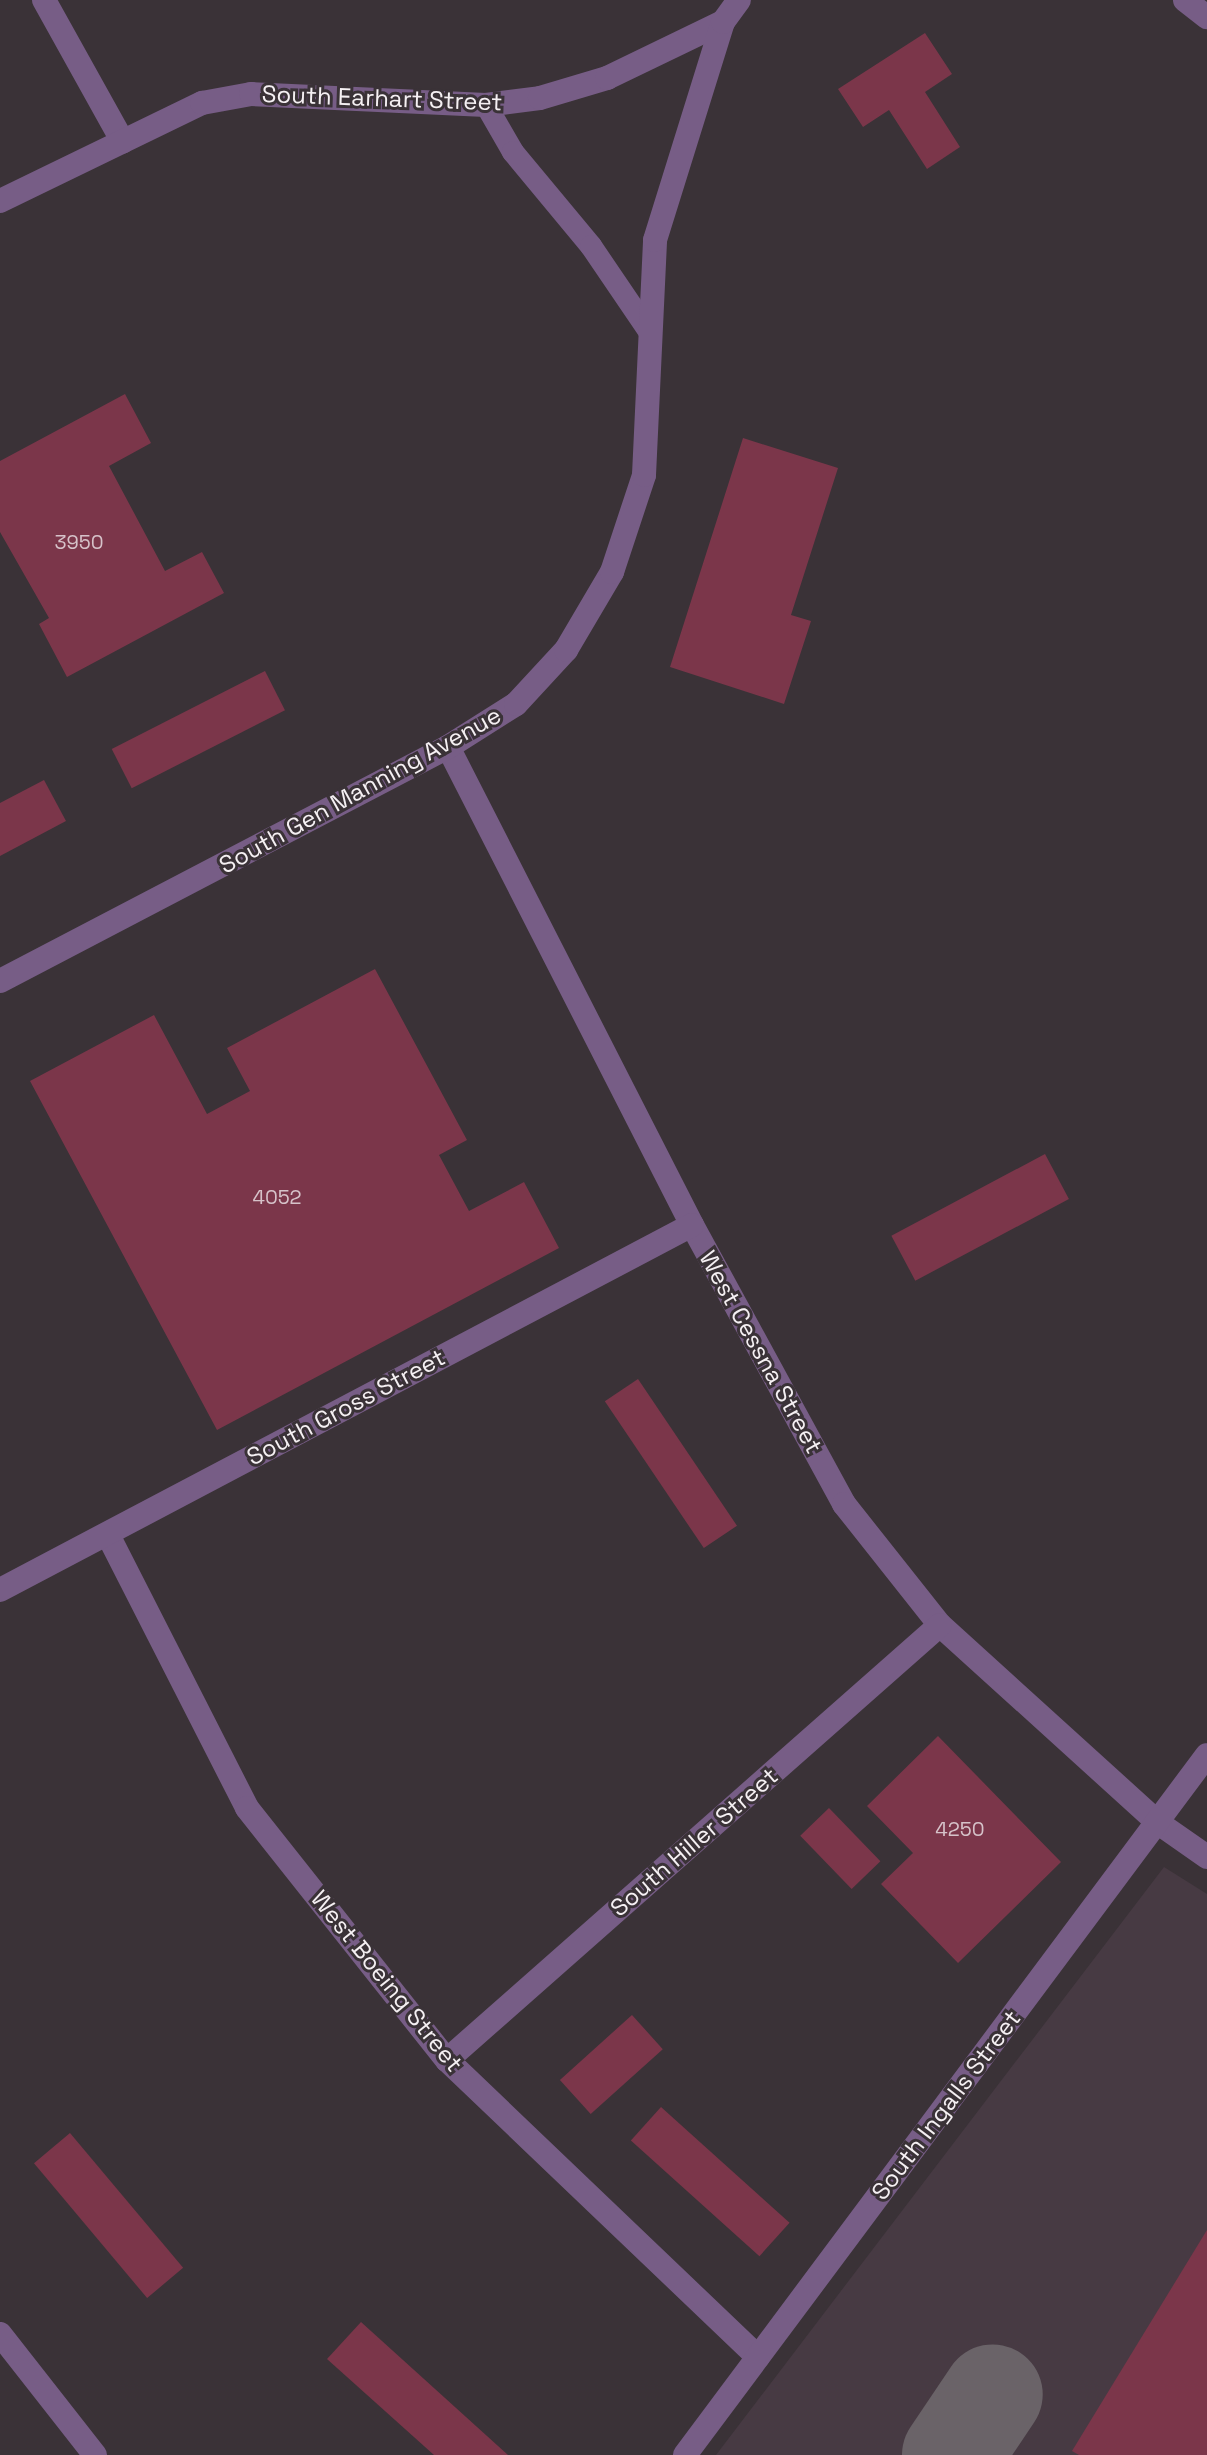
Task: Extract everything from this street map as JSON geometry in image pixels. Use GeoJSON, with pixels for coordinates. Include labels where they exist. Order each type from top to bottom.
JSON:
{"type":"FeatureCollection","features":[{"type":"Feature","properties":{"kind":"street"},"geometry":{"type":"LineString","coordinates":[[44,0],[123,142]]}},
{"type":"Feature","properties":{"kind":"street","name":"South Gen Manning Avenue"},"geometry":{"type":"LineString","coordinates":[[0,981],[448,747],[516,704],[566,650],[612,572],[644,475],[648,330],[655,240],[723,22],[739,0]]}},
{"type":"Feature","properties":{"kind":"street"},"geometry":{"type":"LineString","coordinates":[[1185,0],[1207,17]]}},
{"type":"Feature","properties":{"kind":"street","name":"South Earhart Street"},"geometry":{"type":"LineString","coordinates":[[0,201],[202,103],[251,94],[486,105],[540,98],[607,78],[723,22]]}},
{"type":"Feature","properties":{"kind":"street","name":"West Cessna Street"},"geometry":{"type":"LineString","coordinates":[[448,747],[692,1225],[844,1504],[940,1625],[1157,1822],[1207,1857]]}},
{"type":"Feature","properties":{"kind":"street","name":"South Gross Street"},"geometry":{"type":"LineString","coordinates":[[0,1590],[692,1225]]}},
{"type":"Feature","properties":{"kind":"street","name":"West Boeing Street"},"geometry":{"type":"LineString","coordinates":[[108,1535],[247,1808],[447,2060],[758,2357]]}},
{"type":"Feature","properties":{"kind":"street","name":"South Hiller Street"},"geometry":{"type":"LineString","coordinates":[[447,2060],[940,1625]]}},
{"type":"Feature","properties":{"kind":"street","name":"South Ingalls Street"},"geometry":{"type":"LineString","coordinates":[[685,2455],[1207,1755]]}},
{"type":"Feature","properties":{"kind":"street"},"geometry":{"type":"LineString","coordinates":[[0,2334],[95,2455]]}},
{"type":"Feature","properties":{"kind":"lane"},"geometry":{"type":"LineString","coordinates":[[486,105],[513,152],[591,246],[648,330]]}},
{"type":"Feature","properties":{"kind":"shaded area"},"geometry":{"type":"Polygon","coordinates":[[[1164,1867],[1207,1894],[1207,2455],[716,2455],[1164,1867]]]}},
{"type":"Feature","properties":{"kind":"building"},"geometry":{"type":"Polygon","coordinates":[[[925,33],[952,74],[925,92],[960,147],[927,169],[889,110],[863,127],[838,89],[925,33]]]}},
{"type":"Feature","properties":{"kind":"building"},"geometry":{"type":"Polygon","coordinates":[[[125,394],[151,443],[109,466],[165,571],[202,552],[224,593],[67,677],[39,624],[49,618],[0,532],[0,461],[125,394]]]}},
{"type":"Feature","properties":{"kind":"building"},"geometry":{"type":"Polygon","coordinates":[[[743,438],[838,468],[791,615],[811,621],[784,704],[670,667],[743,438]]]}},
{"type":"Feature","properties":{"kind":"building"},"geometry":{"type":"Polygon","coordinates":[[[265,671],[285,710],[132,788],[112,749],[265,671]]]}},
{"type":"Feature","properties":{"kind":"building"},"geometry":{"type":"Polygon","coordinates":[[[44,780],[66,821],[0,856],[0,803],[44,780]]]}},
{"type":"Feature","properties":{"kind":"building"},"geometry":{"type":"Polygon","coordinates":[[[375,969],[467,1140],[439,1155],[469,1211],[524,1182],[559,1248],[217,1430],[30,1081],[154,1015],[207,1114],[250,1091],[227,1048],[375,969]]]}},
{"type":"Feature","properties":{"kind":"building"},"geometry":{"type":"Polygon","coordinates":[[[1045,1154],[1069,1199],[915,1281],[891,1236],[1045,1154]]]}},
{"type":"Feature","properties":{"kind":"building"},"geometry":{"type":"Polygon","coordinates":[[[638,1379],[737,1526],[704,1548],[605,1401],[638,1379]]]}},
{"type":"Feature","properties":{"kind":"building"},"geometry":{"type":"Polygon","coordinates":[[[938,1736],[1061,1862],[958,1963],[881,1884],[913,1853],[867,1806],[938,1736]]]}},
{"type":"Feature","properties":{"kind":"building"},"geometry":{"type":"Polygon","coordinates":[[[829,1808],[880,1861],[852,1889],[800,1836],[829,1808]]]}},
{"type":"Feature","properties":{"kind":"building"},"geometry":{"type":"Polygon","coordinates":[[[632,2015],[663,2049],[591,2114],[560,2080],[632,2015]]]}},
{"type":"Feature","properties":{"kind":"building"},"geometry":{"type":"Polygon","coordinates":[[[661,2107],[790,2223],[759,2256],[631,2140],[661,2107]]]}},
{"type":"Feature","properties":{"kind":"building"},"geometry":{"type":"Polygon","coordinates":[[[70,2133],[183,2268],[147,2298],[34,2163],[70,2133]]]}},
{"type":"Feature","properties":{"kind":"building"},"geometry":{"type":"Polygon","coordinates":[[[1207,2230],[1207,2455],[1079,2455],[1072,2451],[1207,2230]]]}},
{"type":"Feature","properties":{"kind":"building"},"geometry":{"type":"Polygon","coordinates":[[[361,2322],[508,2455],[434,2455],[327,2359],[361,2322]]]}},
{"type":"Feature","properties":{"kind":"taxiway"},"geometry":{"type":"LineString","coordinates":[[952,2455],[993,2394]]}}]}
